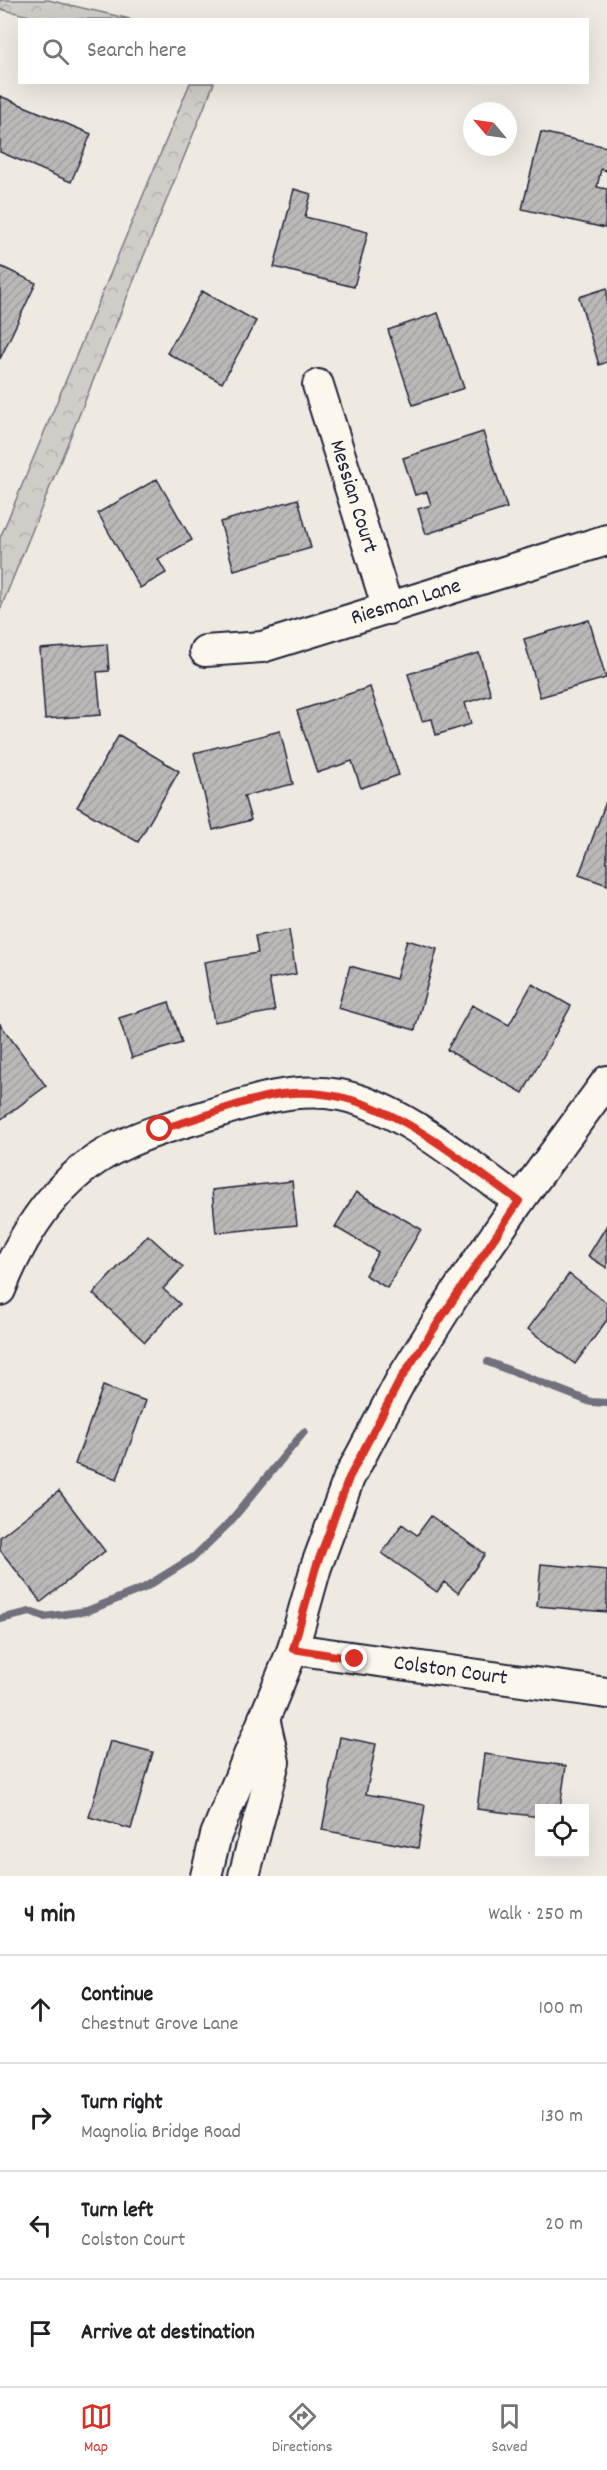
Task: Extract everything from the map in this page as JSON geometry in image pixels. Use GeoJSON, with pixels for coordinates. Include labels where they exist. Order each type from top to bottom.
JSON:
{"type":"FeatureCollection","features":[{"type":"Feature","properties":{"kind":"street","name":"Messian Court"},"geometry":{"type":"LineString","coordinates":[[318,385],[388,609]]}},
{"type":"Feature","properties":{"kind":"street","name":"Riesman Lane"},"geometry":{"type":"LineString","coordinates":[[205,651],[262,647],[607,540]]}},
{"type":"Feature","properties":{"kind":"street"},"geometry":{"type":"LineString","coordinates":[[206,1876],[216,1835],[293,1649],[316,1567],[349,1478],[400,1380],[519,1201],[607,1081]]}},
{"type":"Feature","properties":{"kind":"street"},"geometry":{"type":"LineString","coordinates":[[0,1290],[25,1234],[51,1199],[83,1169],[120,1146],[160,1129],[266,1096],[303,1092],[331,1094],[376,1106],[402,1119],[519,1201]]}},
{"type":"Feature","properties":{"kind":"street","name":"Colston Court"},"geometry":{"type":"LineString","coordinates":[[293,1649],[607,1693]]}},
{"type":"Feature","properties":{"kind":"street"},"geometry":{"type":"LineString","coordinates":[[244,1876],[274,1762],[264,1718]]}},
{"type":"Feature","properties":{"kind":"green space"},"geometry":{"type":"Polygon","coordinates":[[[0,0],[48,0],[126,18],[38,18],[0,9],[0,0]]]}},
{"type":"Feature","properties":{"kind":"green space"},"geometry":{"type":"Polygon","coordinates":[[[190,84],[214,84],[0,610],[0,538],[190,84]]]}},
{"type":"Feature","properties":{"kind":"building"},"geometry":{"type":"Polygon","coordinates":[[[0,96],[91,134],[71,182],[0,152],[0,96]]]}},
{"type":"Feature","properties":{"kind":"building"},"geometry":{"type":"Polygon","coordinates":[[[541,132],[607,147],[607,171],[601,169],[597,187],[607,189],[605,228],[522,209],[541,132]]]}},
{"type":"Feature","properties":{"kind":"building"},"geometry":{"type":"Polygon","coordinates":[[[294,189],[311,194],[305,217],[368,232],[354,287],[274,267],[294,189]]]}},
{"type":"Feature","properties":{"kind":"building"},"geometry":{"type":"Polygon","coordinates":[[[0,266],[36,283],[0,359],[0,266]]]}},
{"type":"Feature","properties":{"kind":"building"},"geometry":{"type":"Polygon","coordinates":[[[607,288],[607,362],[599,365],[579,297],[607,288]]]}},
{"type":"Feature","properties":{"kind":"building"},"geometry":{"type":"Polygon","coordinates":[[[202,291],[256,321],[222,383],[167,353],[202,291]]]}},
{"type":"Feature","properties":{"kind":"building"},"geometry":{"type":"Polygon","coordinates":[[[438,313],[464,388],[413,405],[388,330],[438,313]]]}},
{"type":"Feature","properties":{"kind":"building"},"geometry":{"type":"Polygon","coordinates":[[[483,432],[507,508],[426,534],[418,509],[431,505],[427,492],[415,495],[403,458],[483,432]]]}},
{"type":"Feature","properties":{"kind":"building"},"geometry":{"type":"Polygon","coordinates":[[[157,479],[192,540],[158,559],[166,573],[140,588],[98,513],[157,479]]]}},
{"type":"Feature","properties":{"kind":"building"},"geometry":{"type":"Polygon","coordinates":[[[298,499],[311,548],[234,570],[220,522],[298,499]]]}},
{"type":"Feature","properties":{"kind":"building"},"geometry":{"type":"Polygon","coordinates":[[[589,620],[606,678],[540,697],[524,639],[589,620]]]}},
{"type":"Feature","properties":{"kind":"building"},"geometry":{"type":"Polygon","coordinates":[[[107,644],[109,671],[97,672],[101,715],[45,719],[40,649],[107,644]]]}},
{"type":"Feature","properties":{"kind":"building"},"geometry":{"type":"Polygon","coordinates":[[[479,653],[491,695],[465,703],[471,724],[436,735],[432,719],[422,721],[408,674],[479,653]]]}},
{"type":"Feature","properties":{"kind":"building"},"geometry":{"type":"Polygon","coordinates":[[[370,687],[399,775],[361,788],[352,761],[317,773],[297,711],[370,687]]]}},
{"type":"Feature","properties":{"kind":"building"},"geometry":{"type":"Polygon","coordinates":[[[280,731],[293,784],[244,796],[251,820],[213,830],[194,753],[280,731]]]}},
{"type":"Feature","properties":{"kind":"building"},"geometry":{"type":"Polygon","coordinates":[[[119,735],[179,771],[138,842],[77,807],[119,735]]]}},
{"type":"Feature","properties":{"kind":"building"},"geometry":{"type":"Polygon","coordinates":[[[607,799],[607,885],[579,875],[607,799]]]}},
{"type":"Feature","properties":{"kind":"building"},"geometry":{"type":"Polygon","coordinates":[[[289,930],[296,974],[269,979],[275,1011],[214,1022],[204,962],[258,953],[255,936],[289,930]]]}},
{"type":"Feature","properties":{"kind":"building"},"geometry":{"type":"Polygon","coordinates":[[[407,940],[437,949],[415,1030],[338,1008],[350,966],[396,979],[407,940]]]}},
{"type":"Feature","properties":{"kind":"building"},"geometry":{"type":"Polygon","coordinates":[[[532,984],[571,1006],[523,1093],[447,1050],[472,1005],[509,1025],[532,984]]]}},
{"type":"Feature","properties":{"kind":"building"},"geometry":{"type":"Polygon","coordinates":[[[169,1002],[182,1043],[132,1058],[119,1018],[169,1002]]]}},
{"type":"Feature","properties":{"kind":"building"},"geometry":{"type":"Polygon","coordinates":[[[0,1024],[46,1086],[0,1120],[0,1024]]]}},
{"type":"Feature","properties":{"kind":"building"},"geometry":{"type":"Polygon","coordinates":[[[292,1181],[297,1225],[216,1233],[212,1190],[292,1181]]]}},
{"type":"Feature","properties":{"kind":"building"},"geometry":{"type":"Polygon","coordinates":[[[356,1192],[421,1229],[387,1288],[365,1275],[378,1252],[335,1227],[356,1192]]]}},
{"type":"Feature","properties":{"kind":"building"},"geometry":{"type":"Polygon","coordinates":[[[607,1225],[607,1268],[588,1256],[607,1225]]]}},
{"type":"Feature","properties":{"kind":"building"},"geometry":{"type":"Polygon","coordinates":[[[148,1235],[183,1267],[163,1289],[180,1304],[145,1342],[93,1294],[148,1235]]]}},
{"type":"Feature","properties":{"kind":"building"},"geometry":{"type":"Polygon","coordinates":[[[569,1274],[607,1303],[607,1320],[575,1364],[528,1329],[569,1274]]]}},
{"type":"Feature","properties":{"kind":"building"},"geometry":{"type":"Polygon","coordinates":[[[103,1386],[146,1401],[117,1479],[75,1464],[103,1386]]]}},
{"type":"Feature","properties":{"kind":"building"},"geometry":{"type":"Polygon","coordinates":[[[59,1491],[105,1551],[41,1602],[0,1550],[0,1537],[59,1491]]]}},
{"type":"Feature","properties":{"kind":"building"},"geometry":{"type":"Polygon","coordinates":[[[431,1516],[485,1554],[458,1593],[444,1582],[437,1592],[382,1553],[402,1524],[417,1535],[431,1516]]]}},
{"type":"Feature","properties":{"kind":"building"},"geometry":{"type":"Polygon","coordinates":[[[541,1564],[607,1570],[607,1612],[537,1606],[541,1564]]]}},
{"type":"Feature","properties":{"kind":"building"},"geometry":{"type":"Polygon","coordinates":[[[340,1737],[376,1744],[366,1794],[425,1805],[418,1848],[322,1830],[340,1737]]]}},
{"type":"Feature","properties":{"kind":"building"},"geometry":{"type":"Polygon","coordinates":[[[110,1741],[153,1752],[131,1829],[89,1817],[110,1741]]]}},
{"type":"Feature","properties":{"kind":"building"},"geometry":{"type":"Polygon","coordinates":[[[484,1754],[566,1766],[561,1804],[535,1804],[535,1816],[477,1809],[484,1754]]]}},
{"type":"Feature","properties":{"kind":"waterway"},"geometry":{"type":"LineString","coordinates":[[488,1362],[591,1402],[607,1403]]}},
{"type":"Feature","properties":{"kind":"waterway"},"geometry":{"type":"LineString","coordinates":[[0,1619],[30,1612],[44,1617],[87,1611],[144,1588],[194,1557],[229,1523],[304,1432]]}},
{"type":"Feature","properties":{"kind":"route"},"geometry":{"type":"LineString","coordinates":[[160,1129],[266,1096],[303,1092],[341,1095],[376,1106],[402,1119],[519,1201],[455,1294],[400,1380],[349,1478],[316,1567],[293,1649],[355,1659]]}}]}
